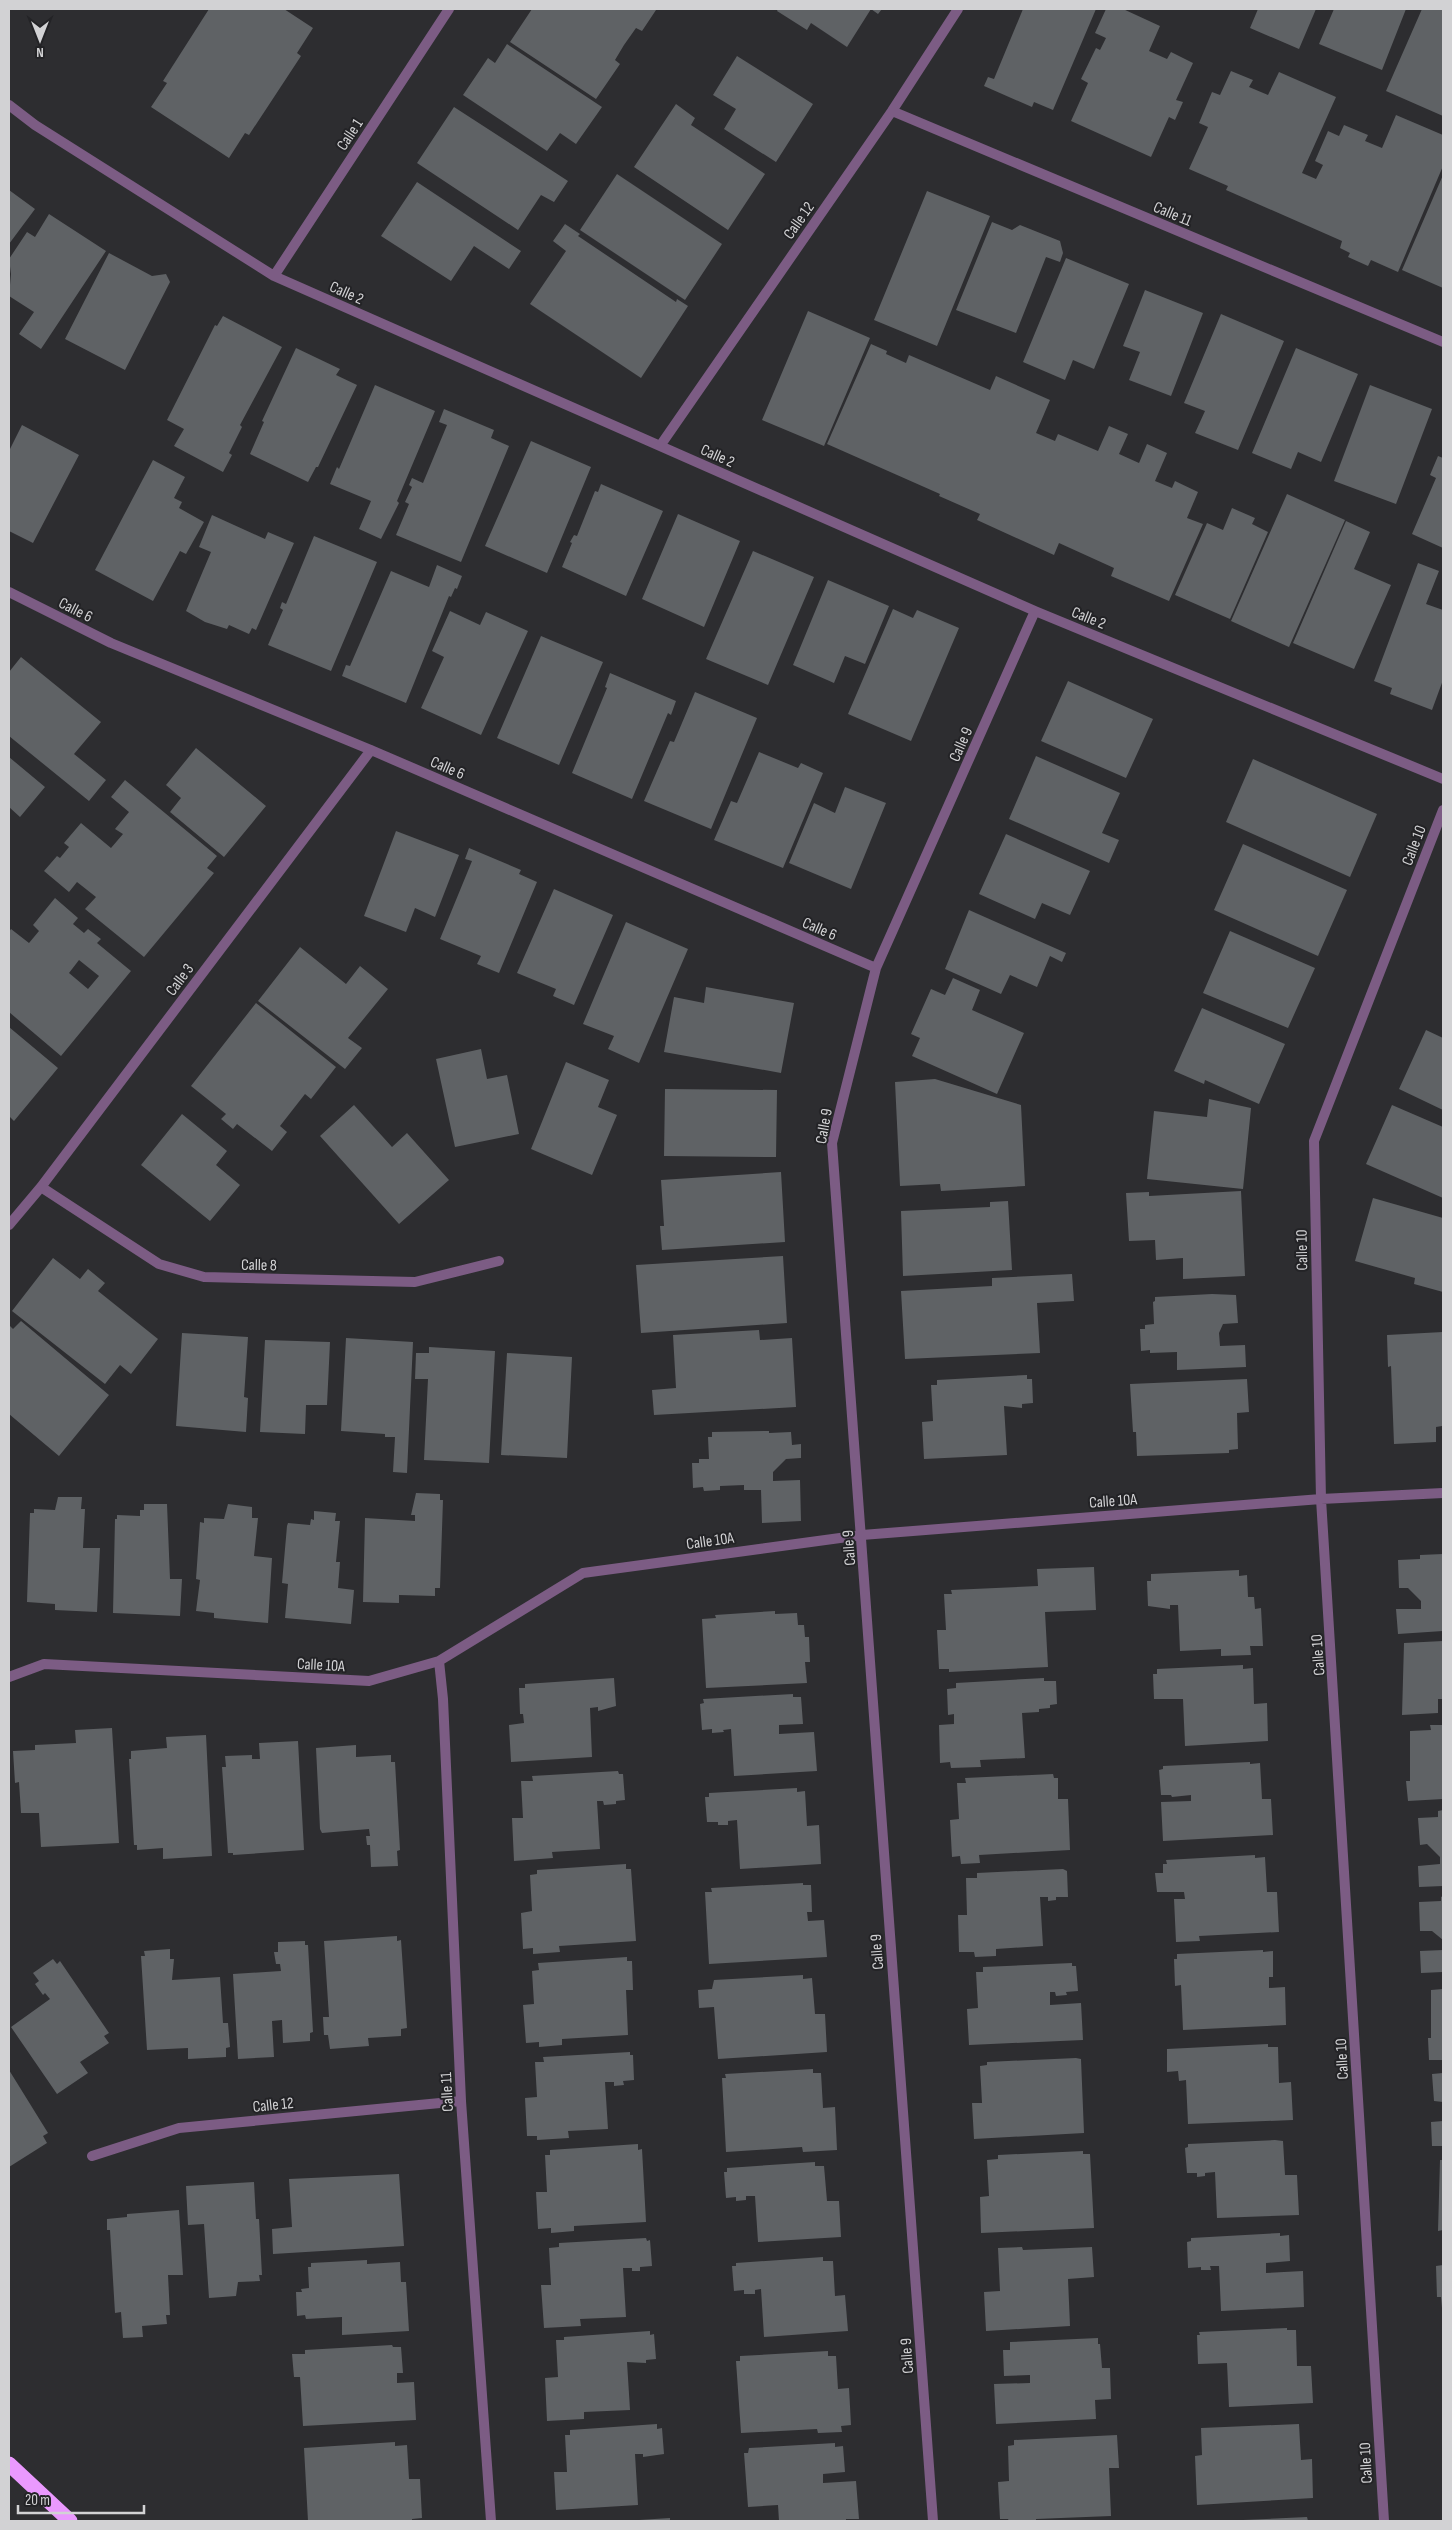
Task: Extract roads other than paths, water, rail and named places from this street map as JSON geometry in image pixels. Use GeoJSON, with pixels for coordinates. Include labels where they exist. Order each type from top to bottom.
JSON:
{"type":"FeatureCollection","features":[{"type":"Feature","properties":{"kind":"highway"},"geometry":{"type":"LineString","coordinates":[[9,2464],[70,2521]]}},
{"type":"Feature","properties":{"kind":"street","name":"Calle 1"},"geometry":{"type":"LineString","coordinates":[[274,276],[449,9]]}},
{"type":"Feature","properties":{"kind":"street","name":"Calle 12"},"geometry":{"type":"LineString","coordinates":[[660,446],[892,112],[958,9]]}},
{"type":"Feature","properties":{"kind":"street","name":"Calle 2"},"geometry":{"type":"LineString","coordinates":[[9,105],[35,126],[274,276],[1035,611],[1443,779]]}},
{"type":"Feature","properties":{"kind":"street","name":"Calle 11"},"geometry":{"type":"LineString","coordinates":[[892,112],[1443,342]]}},
{"type":"Feature","properties":{"kind":"street","name":"Calle 6"},"geometry":{"type":"LineString","coordinates":[[9,592],[111,643],[371,750],[876,968]]}},
{"type":"Feature","properties":{"kind":"street","name":"Calle 9"},"geometry":{"type":"LineString","coordinates":[[933,2521],[832,1143],[876,968],[1035,611]]}},
{"type":"Feature","properties":{"kind":"street","name":"Calle 3"},"geometry":{"type":"LineString","coordinates":[[9,1225],[41,1187],[371,750]]}},
{"type":"Feature","properties":{"kind":"street","name":"Calle 10"},"geometry":{"type":"LineString","coordinates":[[1384,2521],[1322,1499],[1314,1141],[1443,810]]}},
{"type":"Feature","properties":{"kind":"street","name":"Calle 8"},"geometry":{"type":"LineString","coordinates":[[41,1187],[160,1264],[204,1277],[415,1282],[499,1260]]}},
{"type":"Feature","properties":{"kind":"street","name":"Calle 10A"},"geometry":{"type":"LineString","coordinates":[[9,1677],[44,1664],[369,1681],[439,1661],[583,1573],[862,1534],[1322,1499],[1443,1493]]}},
{"type":"Feature","properties":{"kind":"street","name":"Calle 11"},"geometry":{"type":"LineString","coordinates":[[439,1661],[443,1699],[461,2101],[491,2521]]}},
{"type":"Feature","properties":{"kind":"street","name":"Calle 12"},"geometry":{"type":"LineString","coordinates":[[92,2156],[179,2128],[461,2101]]}}]}
